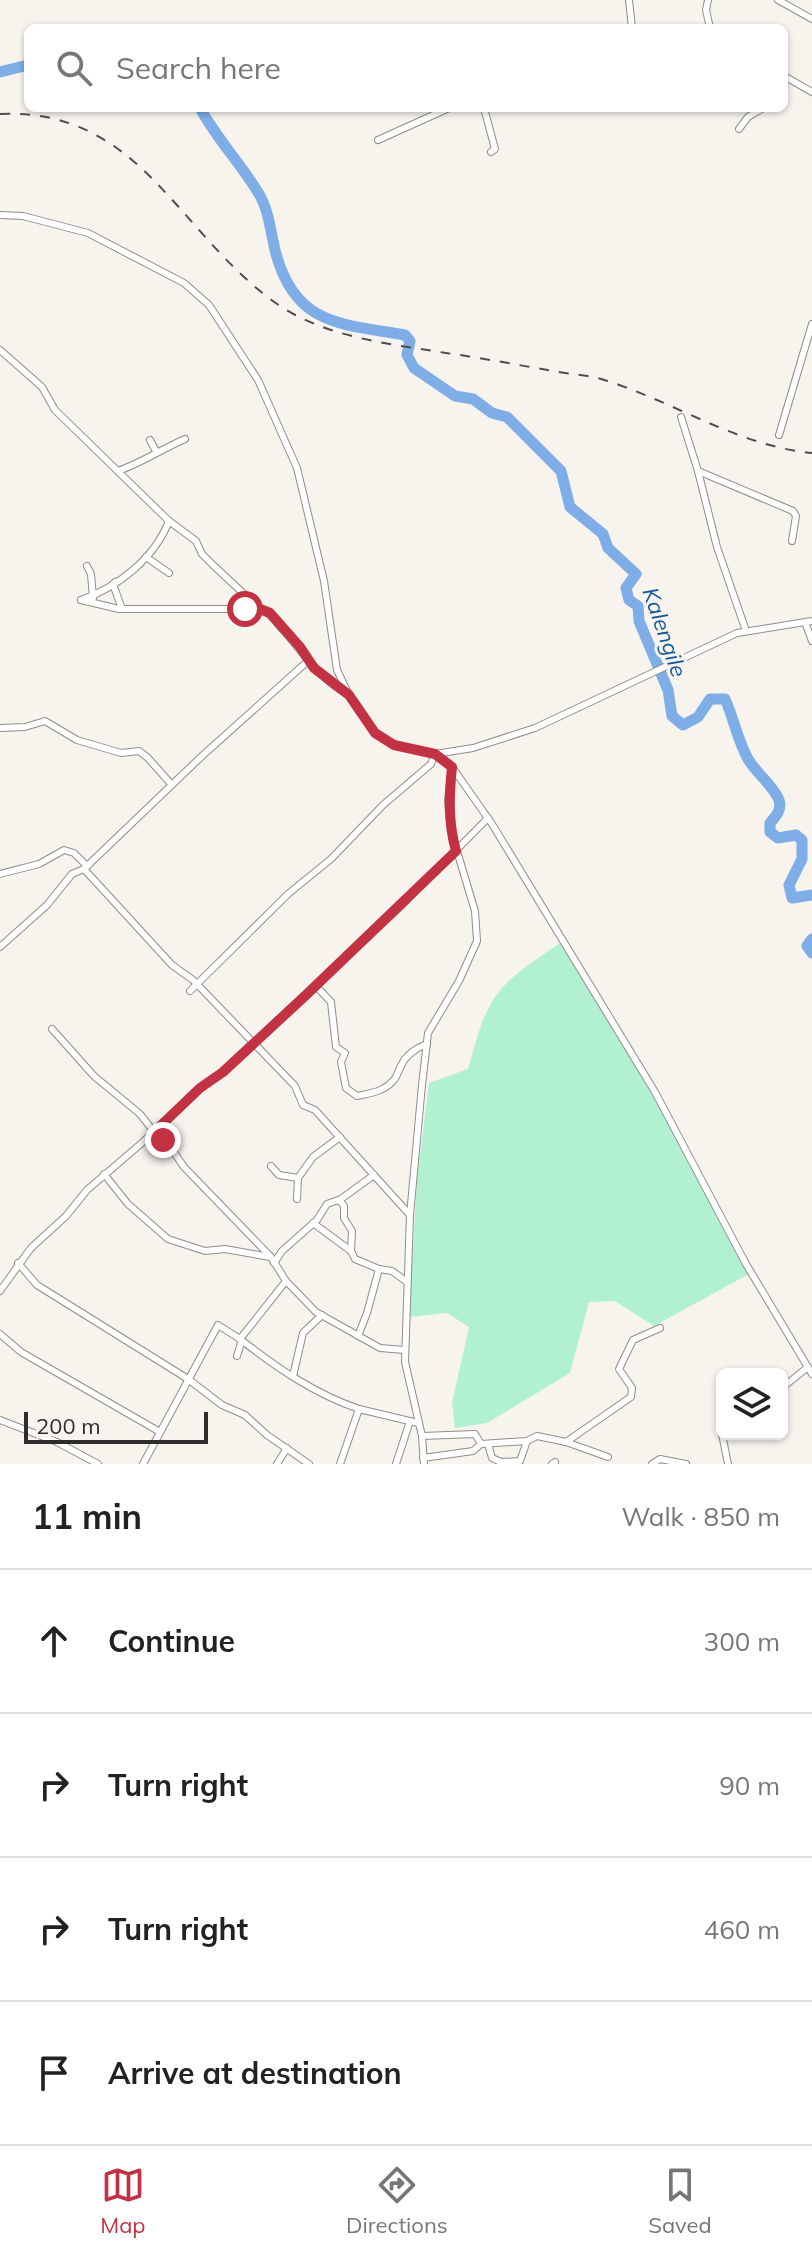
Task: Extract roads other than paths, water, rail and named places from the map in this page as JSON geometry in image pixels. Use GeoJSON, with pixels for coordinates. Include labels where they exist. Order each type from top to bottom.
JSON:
{"type":"FeatureCollection","features":[{"type":"Feature","properties":{"kind":"street"},"geometry":{"type":"LineString","coordinates":[[629,0],[632,24]]}},
{"type":"Feature","properties":{"kind":"street"},"geometry":{"type":"LineString","coordinates":[[708,0],[706,10],[709,24]]}},
{"type":"Feature","properties":{"kind":"street"},"geometry":{"type":"LineString","coordinates":[[778,0],[812,19]]}},
{"type":"Feature","properties":{"kind":"street"},"geometry":{"type":"LineString","coordinates":[[788,78],[812,92]]}},
{"type":"Feature","properties":{"kind":"street"},"geometry":{"type":"LineString","coordinates":[[378,140],[440,112]]}},
{"type":"Feature","properties":{"kind":"street"},"geometry":{"type":"LineString","coordinates":[[485,112],[495,149],[491,152]]}},
{"type":"Feature","properties":{"kind":"street"},"geometry":{"type":"LineString","coordinates":[[739,129],[756,112]]}},
{"type":"Feature","properties":{"kind":"street"},"geometry":{"type":"LineString","coordinates":[[0,215],[23,216],[88,233],[184,283],[209,305],[258,380],[297,468],[324,581],[337,670],[349,695],[375,733],[394,745],[435,754],[473,748],[535,728],[746,631],[809,622],[812,641]]}},
{"type":"Feature","properties":{"kind":"street"},"geometry":{"type":"LineString","coordinates":[[779,435],[812,324]]}},
{"type":"Feature","properties":{"kind":"street"},"geometry":{"type":"LineString","coordinates":[[0,350],[42,387],[55,410],[169,521],[196,541],[202,554],[213,565],[260,609],[270,613],[326,679],[349,695]]}},
{"type":"Feature","properties":{"kind":"street"},"geometry":{"type":"LineString","coordinates":[[681,417],[717,547],[730,577],[746,631]]}},
{"type":"Feature","properties":{"kind":"street"},"geometry":{"type":"LineString","coordinates":[[118,471],[185,439]]}},
{"type":"Feature","properties":{"kind":"street"},"geometry":{"type":"LineString","coordinates":[[150,440],[156,451]]}},
{"type":"Feature","properties":{"kind":"street"},"geometry":{"type":"LineString","coordinates":[[698,471],[793,511],[796,516],[792,541]]}},
{"type":"Feature","properties":{"kind":"street"},"geometry":{"type":"LineString","coordinates":[[169,521],[162,538],[122,579],[81,600],[122,609],[260,609]]}},
{"type":"Feature","properties":{"kind":"street"},"geometry":{"type":"LineString","coordinates":[[146,557],[169,573]]}},
{"type":"Feature","properties":{"kind":"street"},"geometry":{"type":"LineString","coordinates":[[87,566],[91,574],[94,605]]}},
{"type":"Feature","properties":{"kind":"street"},"geometry":{"type":"LineString","coordinates":[[122,579],[113,584],[122,609]]}},
{"type":"Feature","properties":{"kind":"street"},"geometry":{"type":"LineString","coordinates":[[0,947],[47,905],[72,874],[85,867],[309,660]]}},
{"type":"Feature","properties":{"kind":"street"},"geometry":{"type":"LineString","coordinates":[[0,728],[25,727],[45,721],[77,740],[121,753],[139,751],[172,785]]}},
{"type":"Feature","properties":{"kind":"street"},"geometry":{"type":"LineString","coordinates":[[435,754],[452,767],[488,818],[655,1092],[746,1264],[810,1371],[788,1384]]}},
{"type":"Feature","properties":{"kind":"street"},"geometry":{"type":"LineString","coordinates":[[190,991],[288,894],[331,859],[383,805],[423,772],[435,754]]}},
{"type":"Feature","properties":{"kind":"street"},"geometry":{"type":"LineString","coordinates":[[452,767],[448,800],[451,831],[475,911],[477,941],[459,981],[428,1033],[410,1215],[405,1350],[422,1436],[423,1461],[473,1451],[485,1444],[527,1441],[537,1436],[566,1442],[608,1457]]}},
{"type":"Feature","properties":{"kind":"street"},"geometry":{"type":"LineString","coordinates":[[0,1291],[18,1263],[104,1174],[200,1088],[223,1072],[316,986],[488,818]]}},
{"type":"Feature","properties":{"kind":"street"},"geometry":{"type":"LineString","coordinates":[[0,874],[39,864],[64,850],[74,853],[172,965],[197,984],[295,1086],[303,1105],[315,1110],[410,1215]]}},
{"type":"Feature","properties":{"kind":"street"},"geometry":{"type":"LineString","coordinates":[[316,986],[331,1002],[336,1047],[345,1053],[341,1062],[346,1088],[357,1096],[378,1092],[386,1087],[398,1075],[407,1056],[427,1044]]}},
{"type":"Feature","properties":{"kind":"street"},"geometry":{"type":"LineString","coordinates":[[52,1029],[94,1076],[140,1114],[169,1145],[184,1167],[272,1260],[286,1281],[322,1315],[380,1348],[405,1350]]}},
{"type":"Feature","properties":{"kind":"street"},"geometry":{"type":"LineString","coordinates":[[297,1199],[298,1178],[313,1157],[340,1137]]}},
{"type":"Feature","properties":{"kind":"street"},"geometry":{"type":"LineString","coordinates":[[271,1166],[279,1175],[298,1178]]}},
{"type":"Feature","properties":{"kind":"street"},"geometry":{"type":"LineString","coordinates":[[104,1174],[128,1204],[168,1239],[205,1251],[225,1249],[272,1260]]}},
{"type":"Feature","properties":{"kind":"street"},"geometry":{"type":"LineString","coordinates":[[272,1260],[313,1223],[327,1204],[339,1200],[374,1175]]}},
{"type":"Feature","properties":{"kind":"street"},"geometry":{"type":"LineString","coordinates":[[339,1200],[352,1231],[351,1251]]}},
{"type":"Feature","properties":{"kind":"street"},"geometry":{"type":"LineString","coordinates":[[313,1223],[351,1251],[355,1259],[392,1271],[407,1282]]}},
{"type":"Feature","properties":{"kind":"street"},"geometry":{"type":"LineString","coordinates":[[18,1263],[37,1285],[188,1379],[222,1405],[245,1415],[267,1435],[309,1464]]}},
{"type":"Feature","properties":{"kind":"street"},"geometry":{"type":"LineString","coordinates":[[358,1336],[379,1269]]}},
{"type":"Feature","properties":{"kind":"street"},"geometry":{"type":"LineString","coordinates":[[237,1356],[240,1339],[286,1281]]}},
{"type":"Feature","properties":{"kind":"street"},"geometry":{"type":"LineString","coordinates":[[293,1376],[303,1333],[322,1315]]}},
{"type":"Feature","properties":{"kind":"street"},"geometry":{"type":"LineString","coordinates":[[143,1464],[218,1325],[280,1370],[314,1386],[327,1398],[418,1423]]}},
{"type":"Feature","properties":{"kind":"street"},"geometry":{"type":"LineString","coordinates":[[566,1442],[631,1397],[632,1388],[619,1369],[633,1340],[660,1328]]}},
{"type":"Feature","properties":{"kind":"street"},"geometry":{"type":"LineString","coordinates":[[0,1334],[21,1352],[160,1432]]}},
{"type":"Feature","properties":{"kind":"street"},"geometry":{"type":"LineString","coordinates":[[340,1464],[359,1409]]}},
{"type":"Feature","properties":{"kind":"street"},"geometry":{"type":"LineString","coordinates":[[0,1420],[57,1442],[98,1464]]}},
{"type":"Feature","properties":{"kind":"street"},"geometry":{"type":"LineString","coordinates":[[396,1464],[410,1421]]}},
{"type":"Feature","properties":{"kind":"street"},"geometry":{"type":"LineString","coordinates":[[422,1436],[475,1434],[492,1458],[501,1462],[520,1461],[527,1441]]}},
{"type":"Feature","properties":{"kind":"street"},"geometry":{"type":"LineString","coordinates":[[723,1440],[728,1464]]}},
{"type":"Feature","properties":{"kind":"street"},"geometry":{"type":"LineString","coordinates":[[277,1464],[287,1448]]}},
{"type":"Feature","properties":{"kind":"street"},"geometry":{"type":"LineString","coordinates":[[652,1464],[660,1459],[686,1464]]}},
{"type":"Feature","properties":{"kind":"waterway","name":"Kalengile"},"geometry":{"type":"LineString","coordinates":[[0,72],[24,66]]}},
{"type":"Feature","properties":{"kind":"waterway","name":"Kalengile"},"geometry":{"type":"LineString","coordinates":[[203,112],[262,200],[276,254],[285,278],[296,295],[309,308],[342,324],[405,335],[410,341],[407,355],[414,368],[455,396],[473,399],[492,413],[507,417],[561,471],[570,507],[603,534],[608,548],[636,574],[626,588],[629,600],[638,606],[639,621],[668,690],[672,716],[683,725],[698,717],[710,699],[725,699],[748,759],[779,800],[779,810],[770,823],[770,832],[778,838],[796,835],[802,840],[802,859],[789,885],[792,898],[812,895]]}},
{"type":"Feature","properties":{"kind":"waterway","name":"Kalengile"},"geometry":{"type":"LineString","coordinates":[[812,939],[807,946],[812,953]]}},
{"type":"Feature","properties":{"kind":"railway"},"geometry":{"type":"LineString","coordinates":[[0,114],[47,117],[87,130],[121,151],[151,177],[236,269],[269,298],[309,322],[376,341],[601,379],[731,432],[784,449],[812,453]]}}]}
